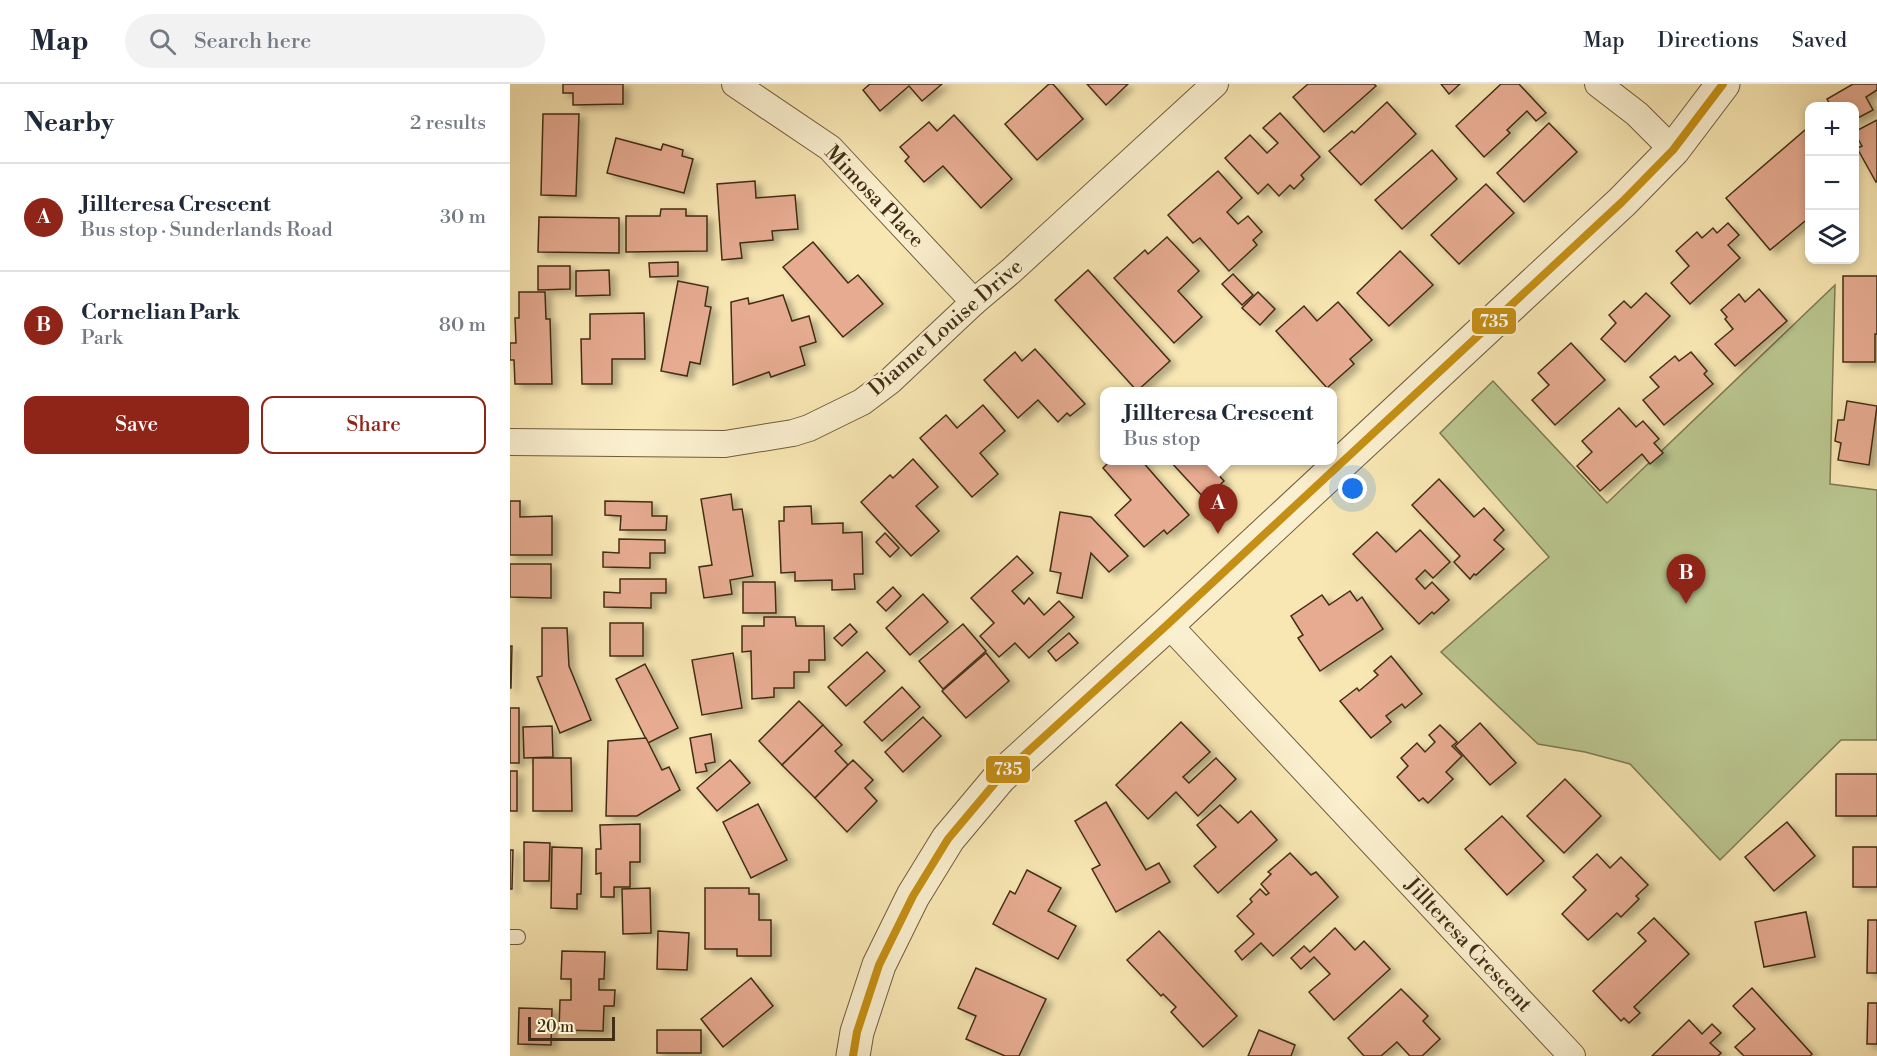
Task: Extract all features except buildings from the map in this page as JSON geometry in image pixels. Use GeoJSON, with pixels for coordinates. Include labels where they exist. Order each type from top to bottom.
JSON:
{"type":"FeatureCollection","features":[{"type":"Feature","properties":{"kind":"street","name":"Mimosa Place"},"geometry":{"type":"LineString","coordinates":[[735,84],[830,148],[974,302]]}},
{"type":"Feature","properties":{"kind":"street","name":"Dianne Louise Drive"},"geometry":{"type":"LineString","coordinates":[[510,442],[725,444],[793,433],[809,428],[862,402],[890,381],[1215,84]]}},
{"type":"Feature","properties":{"kind":"street"},"geometry":{"type":"LineString","coordinates":[[853,1056],[857,1032],[879,964],[913,896],[948,840],[1000,777],[1622,202],[1667,156],[1723,84]]}},
{"type":"Feature","properties":{"kind":"street"},"geometry":{"type":"LineString","coordinates":[[1601,87],[1637,114],[1667,156]]}},
{"type":"Feature","properties":{"kind":"street","name":"Jillteresa Crescent"},"geometry":{"type":"LineString","coordinates":[[1168,624],[1572,1056]]}},
{"type":"Feature","properties":{"kind":"green space"},"geometry":{"type":"Polygon","coordinates":[[[1835,285],[1830,484],[1877,490],[1877,740],[1841,740],[1720,860],[1630,764],[1585,752],[1538,744],[1441,652],[1549,557],[1440,433],[1493,381],[1607,503],[1835,285]]]}},
{"type":"Feature","properties":{"kind":"transit line","name":"735"},"geometry":{"type":"LineString","coordinates":[[853,1056],[857,1032],[879,965],[913,896],[948,839],[1000,777],[1622,202],[1673,150],[1723,84]]}},
{"type":"Feature","properties":{"kind":"place","name":"Jillteresa Crescent"},"geometry":{"type":"Point","coordinates":[1218,534]}},
{"type":"Feature","properties":{"kind":"place","name":"Cornelian Park"},"geometry":{"type":"Point","coordinates":[1686,604]}}]}
